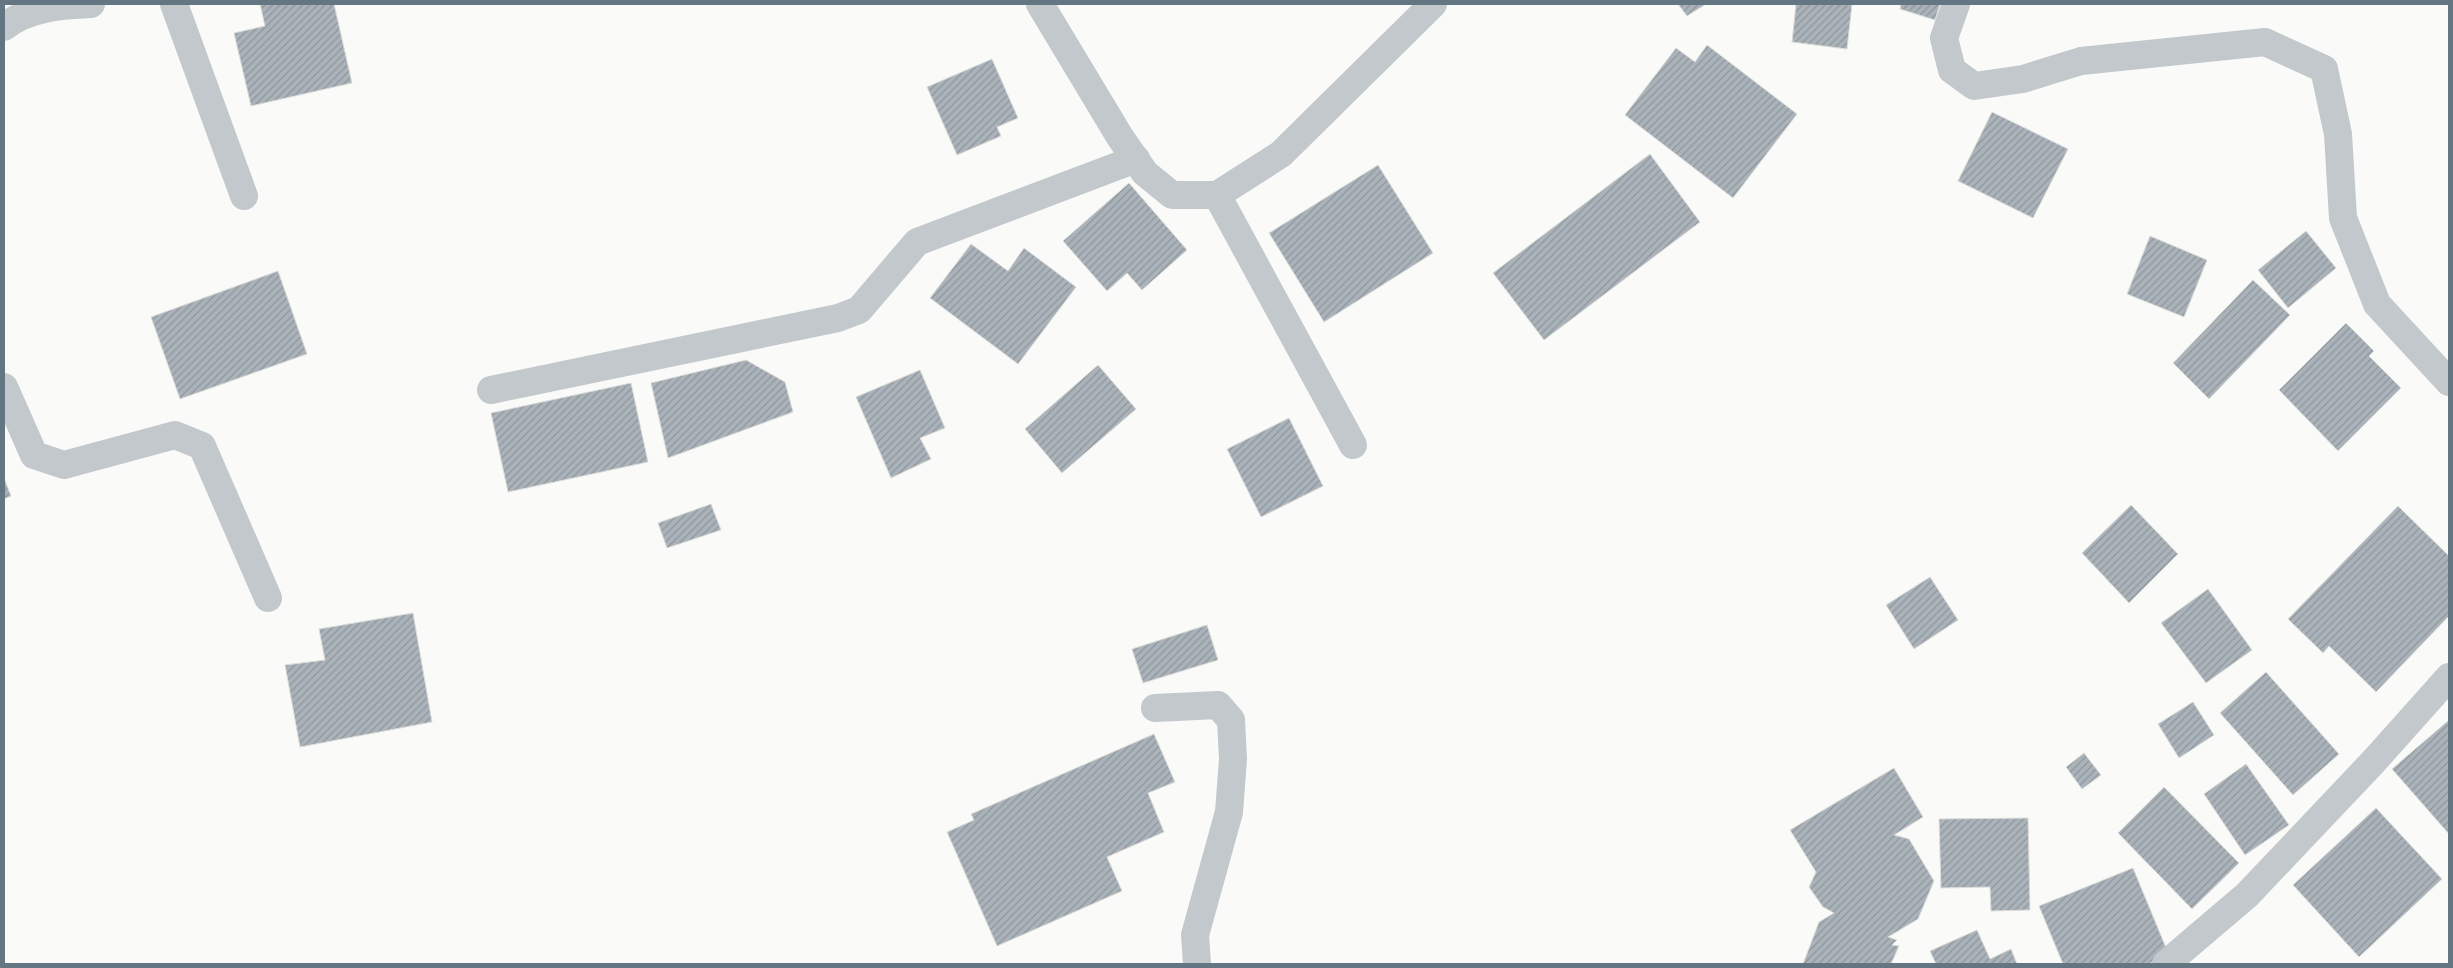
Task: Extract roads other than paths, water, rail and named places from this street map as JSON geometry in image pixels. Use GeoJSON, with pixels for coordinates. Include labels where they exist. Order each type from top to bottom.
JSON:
{"type":"FeatureCollection","features":[{"type":"Feature","properties":{"kind":"street"},"geometry":{"type":"LineString","coordinates":[[4,27],[17,16],[66,5],[91,4]]}},
{"type":"Feature","properties":{"kind":"street"},"geometry":{"type":"LineString","coordinates":[[174,4],[244,196]]}},
{"type":"Feature","properties":{"kind":"street"},"geometry":{"type":"LineString","coordinates":[[1040,4],[1136,160],[1145,173],[1172,195],[1217,194],[1281,154],[1433,4]]}},
{"type":"Feature","properties":{"kind":"street"},"geometry":{"type":"LineString","coordinates":[[1956,4],[1944,38],[1952,70],[1974,86],[2023,79],[2081,61],[2264,42],[2324,69],[2338,134],[2343,218],[2376,304],[2449,382]]}},
{"type":"Feature","properties":{"kind":"street"},"geometry":{"type":"LineString","coordinates":[[491,390],[838,318],[859,310],[917,242],[1136,160]]}},
{"type":"Feature","properties":{"kind":"street"},"geometry":{"type":"LineString","coordinates":[[1217,194],[1353,445]]}},
{"type":"Feature","properties":{"kind":"street"},"geometry":{"type":"LineString","coordinates":[[4,386],[34,455],[64,465],[175,435],[202,446],[268,598]]}},
{"type":"Feature","properties":{"kind":"street"},"geometry":{"type":"LineString","coordinates":[[2166,964],[2247,895],[2374,761],[2449,678]]}},
{"type":"Feature","properties":{"kind":"street"},"geometry":{"type":"LineString","coordinates":[[1155,708],[1218,705],[1231,720],[1234,759],[1229,812],[1195,935],[1197,964]]}}]}
